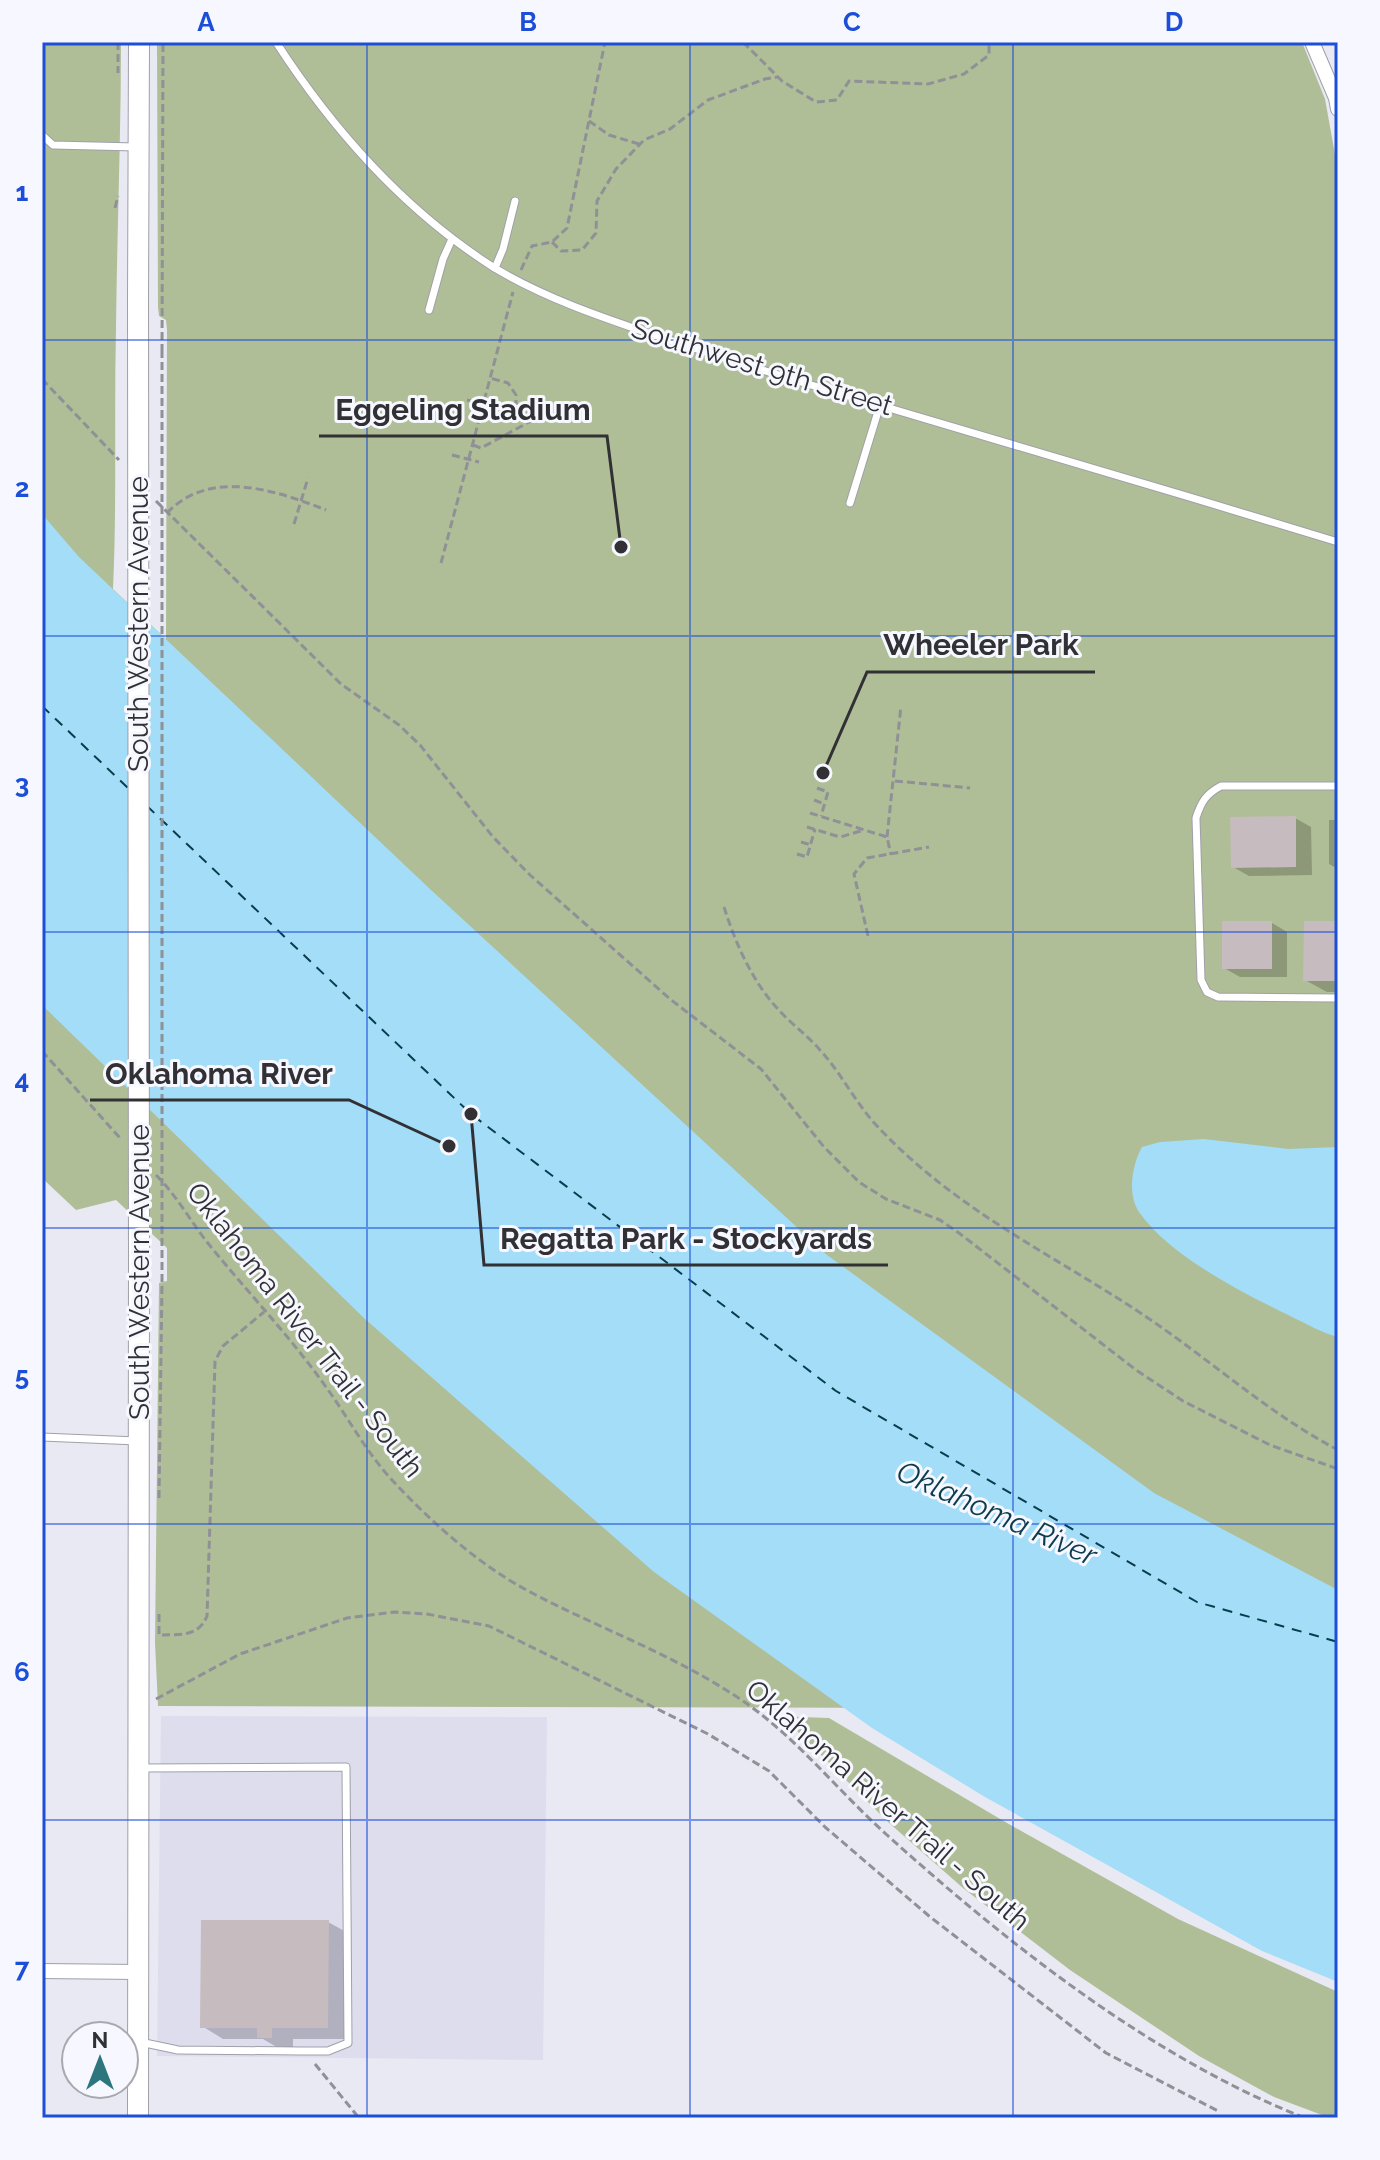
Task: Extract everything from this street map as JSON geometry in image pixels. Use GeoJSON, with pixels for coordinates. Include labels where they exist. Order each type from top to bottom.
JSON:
{"type":"FeatureCollection","features":[{"type":"Feature","properties":{"kind":"main road","name":"South Western Avenue"},"geometry":{"type":"LineString","coordinates":[[138,2020],[139,42]]}},
{"type":"Feature","properties":{"kind":"street"},"geometry":{"type":"LineString","coordinates":[[1312,42],[1337,101]]}},
{"type":"Feature","properties":{"kind":"street"},"geometry":{"type":"LineString","coordinates":[[42,1971],[138,1972]]}},
{"type":"Feature","properties":{"kind":"lane","name":"Southwest 9th Street"},"geometry":{"type":"LineString","coordinates":[[276,42],[317,100],[374,169],[452,239],[517,280],[623,324],[759,370],[1338,542]]}},
{"type":"Feature","properties":{"kind":"lane"},"geometry":{"type":"LineString","coordinates":[[42,135],[53,145],[139,147]]}},
{"type":"Feature","properties":{"kind":"lane"},"geometry":{"type":"LineString","coordinates":[[495,268],[515,201]]}},
{"type":"Feature","properties":{"kind":"lane"},"geometry":{"type":"LineString","coordinates":[[429,310],[452,239]]}},
{"type":"Feature","properties":{"kind":"lane"},"geometry":{"type":"LineString","coordinates":[[850,503],[880,405]]}},
{"type":"Feature","properties":{"kind":"lane"},"geometry":{"type":"LineString","coordinates":[[1338,786],[1221,786],[1209,792],[1196,818],[1201,980],[1207,992],[1218,997],[1338,998]]}},
{"type":"Feature","properties":{"kind":"lane"},"geometry":{"type":"LineString","coordinates":[[42,1437],[139,1441]]}},
{"type":"Feature","properties":{"kind":"lane"},"geometry":{"type":"LineString","coordinates":[[138,1768],[346,1767],[348,2043],[328,2051],[301,2051],[178,2050],[140,2042]]}},
{"type":"Feature","properties":{"kind":"path"},"geometry":{"type":"LineString","coordinates":[[159,1497],[162,1282],[163,42]]}},
{"type":"Feature","properties":{"kind":"path"},"geometry":{"type":"LineString","coordinates":[[441,563],[517,280],[532,246],[552,242],[567,228],[605,42]]}},
{"type":"Feature","properties":{"kind":"path"},"geometry":{"type":"LineString","coordinates":[[743,42],[778,77],[816,102],[837,100],[849,81],[928,84],[964,74],[989,55],[989,42]]}},
{"type":"Feature","properties":{"kind":"path"},"geometry":{"type":"LineString","coordinates":[[552,242],[561,251],[582,250],[596,233],[597,201],[616,169],[640,144],[670,129],[708,100],[778,77]]}},
{"type":"Feature","properties":{"kind":"path"},"geometry":{"type":"LineString","coordinates":[[589,121],[609,135],[640,144]]}},
{"type":"Feature","properties":{"kind":"path"},"geometry":{"type":"LineString","coordinates":[[473,445],[481,448],[531,421],[516,404],[516,395],[508,383],[490,378]]}},
{"type":"Feature","properties":{"kind":"path"},"geometry":{"type":"LineString","coordinates":[[42,379],[121,462]]}},
{"type":"Feature","properties":{"kind":"path"},"geometry":{"type":"LineString","coordinates":[[467,400],[501,408],[516,404]]}},
{"type":"Feature","properties":{"kind":"path"},"geometry":{"type":"LineString","coordinates":[[452,455],[479,462]]}},
{"type":"Feature","properties":{"kind":"path"},"geometry":{"type":"LineString","coordinates":[[294,524],[308,478]]}},
{"type":"Feature","properties":{"kind":"path"},"geometry":{"type":"LineString","coordinates":[[167,513],[184,497],[212,487],[250,488],[326,510]]}},
{"type":"Feature","properties":{"kind":"path"},"geometry":{"type":"LineString","coordinates":[[149,493],[341,684],[399,725],[420,745],[493,837],[530,875],[659,990],[761,1069],[824,1147],[859,1182],[886,1199],[940,1220],[1039,1292],[1136,1370],[1183,1401],[1270,1445],[1338,1469]]}},
{"type":"Feature","properties":{"kind":"path"},"geometry":{"type":"LineString","coordinates":[[891,855],[887,837],[901,706]]}},
{"type":"Feature","properties":{"kind":"path"},"geometry":{"type":"LineString","coordinates":[[895,781],[970,788]]}},
{"type":"Feature","properties":{"kind":"path"},"geometry":{"type":"LineString","coordinates":[[817,788],[828,792],[821,816]]}},
{"type":"Feature","properties":{"kind":"path"},"geometry":{"type":"LineString","coordinates":[[814,800],[824,804]]}},
{"type":"Feature","properties":{"kind":"path"},"geometry":{"type":"LineString","coordinates":[[810,813],[887,837]]}},
{"type":"Feature","properties":{"kind":"path"},"geometry":{"type":"LineString","coordinates":[[807,827],[840,837],[864,830]]}},
{"type":"Feature","properties":{"kind":"path"},"geometry":{"type":"LineString","coordinates":[[797,854],[807,857],[815,829]]}},
{"type":"Feature","properties":{"kind":"path"},"geometry":{"type":"LineString","coordinates":[[801,842],[811,845]]}},
{"type":"Feature","properties":{"kind":"path"},"geometry":{"type":"LineString","coordinates":[[868,936],[854,874],[867,858],[929,847]]}},
{"type":"Feature","properties":{"kind":"path"},"geometry":{"type":"LineString","coordinates":[[724,907],[746,960],[767,995],[819,1048],[879,1128],[921,1168],[985,1218],[1141,1313],[1281,1415],[1338,1450]]}},
{"type":"Feature","properties":{"kind":"path"},"geometry":{"type":"LineString","coordinates":[[42,1051],[123,1141]]}},
{"type":"Feature","properties":{"kind":"path","name":"Oklahoma River Trail - South"},"geometry":{"type":"LineString","coordinates":[[156,1175],[312,1369],[391,1479],[455,1539],[532,1593],[672,1659],[742,1701],[795,1743],[908,1854],[1057,1974],[1170,2052],[1254,2096],[1305,2118]]}},
{"type":"Feature","properties":{"kind":"path"},"geometry":{"type":"LineString","coordinates":[[159,1604],[159,1635],[190,1634],[201,1627],[207,1616],[215,1361],[223,1346],[264,1312]]}},
{"type":"Feature","properties":{"kind":"path"},"geometry":{"type":"LineString","coordinates":[[139,1708],[240,1654],[347,1618],[394,1612],[427,1614],[489,1626],[708,1734],[769,1771],[825,1827],[929,1916],[1106,2053],[1218,2111]]}},
{"type":"Feature","properties":{"kind":"path"},"geometry":{"type":"LineString","coordinates":[[301,2051],[323,2072],[359,2118]]}},
{"type":"Feature","properties":{"kind":"shaded area"},"geometry":{"type":"Polygon","coordinates":[[[161,1716],[547,1717],[543,2060],[157,2056],[161,1716]]]}},
{"type":"Feature","properties":{"kind":"green space"},"geometry":{"type":"Polygon","coordinates":[[[42,42],[121,42],[113,589],[166,639],[167,330],[166,320],[159,316],[158,307],[157,42],[1302,42],[1325,99],[1338,171],[1338,1709],[158,1706],[155,1643],[159,1283],[167,1281],[167,1248],[116,1200],[76,1210],[42,1178],[42,42]]]}},
{"type":"Feature","properties":{"kind":"green space"},"geometry":{"type":"Polygon","coordinates":[[[772,1716],[829,1718],[1178,1919],[1338,1992],[1338,2118],[1330,2118],[1274,2097],[1199,2056],[1070,1970],[963,1888],[888,1822],[792,1726],[772,1716]]]}},
{"type":"Feature","properties":{"kind":"water","name":"Oklahoma River"},"geometry":{"type":"Polygon","coordinates":[[[42,514],[79,557],[430,889],[827,1255],[1154,1493],[1338,1590],[1338,1982],[1262,1951],[985,1797],[872,1728],[654,1572],[365,1319],[42,1005],[42,514]]]}},
{"type":"Feature","properties":{"kind":"water"},"geometry":{"type":"Polygon","coordinates":[[[1204,1139],[1288,1149],[1338,1147],[1338,1337],[1273,1308],[1209,1272],[1169,1244],[1139,1212],[1133,1197],[1132,1180],[1142,1147],[1160,1142],[1204,1139]]]}},
{"type":"Feature","properties":{"kind":"building"},"geometry":{"type":"Polygon","coordinates":[[[1296,816],[1296,867],[1231,868],[1230,817],[1296,816]]]}},
{"type":"Feature","properties":{"kind":"building"},"geometry":{"type":"Polygon","coordinates":[[[1222,921],[1272,921],[1272,969],[1222,969],[1222,921]]]}},
{"type":"Feature","properties":{"kind":"building"},"geometry":{"type":"Polygon","coordinates":[[[1304,921],[1338,921],[1338,981],[1303,981],[1304,921]]]}},
{"type":"Feature","properties":{"kind":"building"},"geometry":{"type":"Polygon","coordinates":[[[201,1920],[329,1920],[328,2028],[272,2028],[272,2038],[257,2038],[257,2028],[200,2028],[201,1920]]]}},
{"type":"Feature","properties":{"kind":"ferry route"},"geometry":{"type":"LineString","coordinates":[[42,706],[128,788]]}},
{"type":"Feature","properties":{"kind":"ferry route"},"geometry":{"type":"LineString","coordinates":[[147,806],[471,1114],[836,1391],[1197,1602],[1338,1642]]}},
{"type":"Feature","properties":{"kind":"place","name":"Eggeling Stadium"},"geometry":{"type":"Point","coordinates":[621,547]}},
{"type":"Feature","properties":{"kind":"place","name":"Wheeler Park"},"geometry":{"type":"Point","coordinates":[823,773]}},
{"type":"Feature","properties":{"kind":"place","name":"Regatta Park - Stockyards"},"geometry":{"type":"Point","coordinates":[471,1114]}},
{"type":"Feature","properties":{"kind":"place","name":"Oklahoma River"},"geometry":{"type":"Point","coordinates":[449,1146]}}]}
